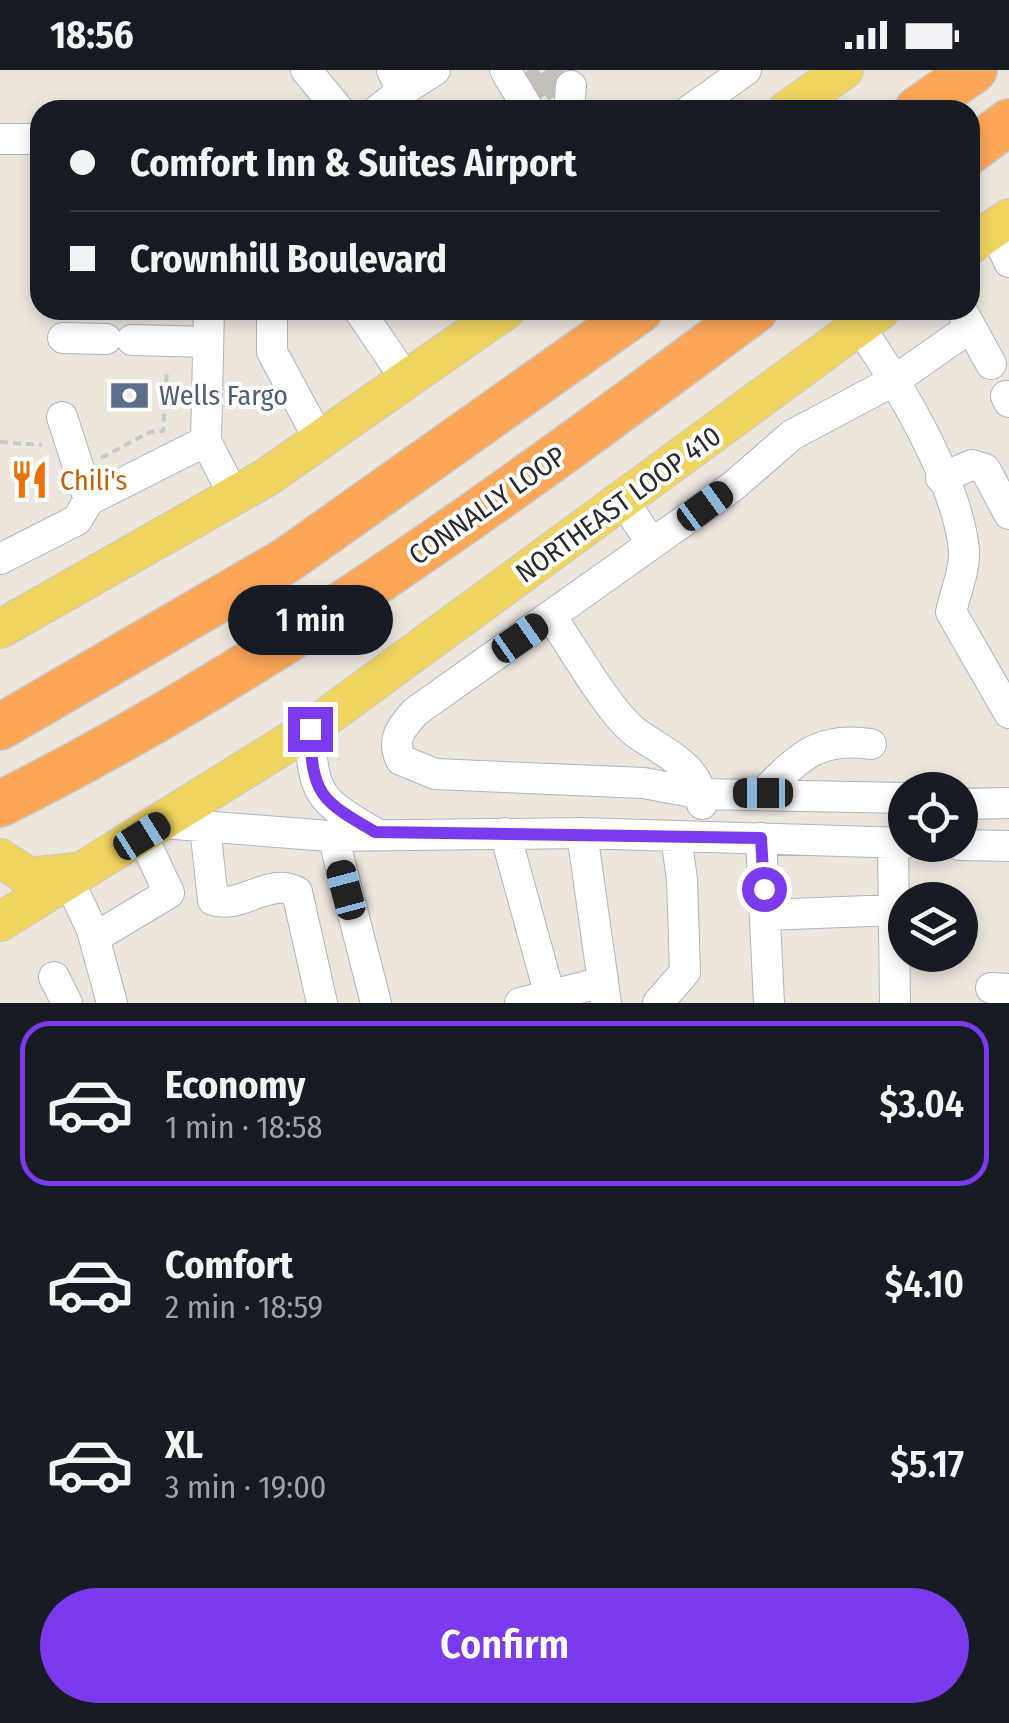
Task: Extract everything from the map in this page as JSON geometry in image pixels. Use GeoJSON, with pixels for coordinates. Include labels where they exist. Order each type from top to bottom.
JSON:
{"type":"FeatureCollection","features":[{"type":"Feature","properties":{"kind":"highway"},"geometry":{"type":"LineString","coordinates":[[925,100],[958,70]]}},
{"type":"Feature","properties":{"kind":"highway"},"geometry":{"type":"LineString","coordinates":[[929,100],[974,70]]}},
{"type":"Feature","properties":{"kind":"highway"},"geometry":{"type":"LineString","coordinates":[[980,144],[1009,122]]}},
{"type":"Feature","properties":{"kind":"highway"},"geometry":{"type":"LineString","coordinates":[[0,727],[287,560],[626,320]]}},
{"type":"Feature","properties":{"kind":"highway","name":"CONNALLY LOOP"},"geometry":{"type":"LineString","coordinates":[[2,803],[268,653],[516,487],[742,320]]}},
{"type":"Feature","properties":{"kind":"highway"},"geometry":{"type":"LineString","coordinates":[[0,709],[149,642]]}},
{"type":"Feature","properties":{"kind":"main road"},"geometry":{"type":"LineString","coordinates":[[801,100],[840,71]]}},
{"type":"Feature","properties":{"kind":"main road"},"geometry":{"type":"LineString","coordinates":[[4,628],[234,496],[492,320]]}},
{"type":"Feature","properties":{"kind":"main road","name":"NORTHEAST LOOP 410"},"geometry":{"type":"LineString","coordinates":[[6,922],[310,729],[867,320]]}},
{"type":"Feature","properties":{"kind":"main road"},"geometry":{"type":"LineString","coordinates":[[0,858],[29,878],[76,876]]}},
{"type":"Feature","properties":{"kind":"street"},"geometry":{"type":"LineString","coordinates":[[306,70],[331,100]]}},
{"type":"Feature","properties":{"kind":"street"},"geometry":{"type":"LineString","coordinates":[[397,81],[434,70]]}},
{"type":"Feature","properties":{"kind":"street"},"geometry":{"type":"LineString","coordinates":[[704,100],[746,70]]}},
{"type":"Feature","properties":{"kind":"street"},"geometry":{"type":"LineString","coordinates":[[518,71],[553,100]]}},
{"type":"Feature","properties":{"kind":"street"},"geometry":{"type":"LineString","coordinates":[[0,139],[30,139]]}},
{"type":"Feature","properties":{"kind":"street"},"geometry":{"type":"LineString","coordinates":[[209,320],[206,441],[234,496]]}},
{"type":"Feature","properties":{"kind":"street"},"geometry":{"type":"LineString","coordinates":[[272,320],[272,352],[320,440]]}},
{"type":"Feature","properties":{"kind":"street"},"geometry":{"type":"LineString","coordinates":[[366,320],[407,380]]}},
{"type":"Feature","properties":{"kind":"street"},"geometry":{"type":"LineString","coordinates":[[871,320],[954,506],[964,555],[951,612],[1009,713]]}},
{"type":"Feature","properties":{"kind":"street"},"geometry":{"type":"LineString","coordinates":[[888,797],[702,794],[644,783],[435,774],[412,768],[396,749],[397,734],[426,704],[732,487],[792,435],[896,380],[965,320]]}},
{"type":"Feature","properties":{"kind":"street"},"geometry":{"type":"LineString","coordinates":[[967,320],[990,364]]}},
{"type":"Feature","properties":{"kind":"street"},"geometry":{"type":"LineString","coordinates":[[63,338],[208,342]]}},
{"type":"Feature","properties":{"kind":"street"},"geometry":{"type":"LineString","coordinates":[[763,397],[792,435]]}},
{"type":"Feature","properties":{"kind":"street"},"geometry":{"type":"LineString","coordinates":[[62,417],[89,500]]}},
{"type":"Feature","properties":{"kind":"street"},"geometry":{"type":"LineString","coordinates":[[0,559],[77,520],[89,500],[206,441]]}},
{"type":"Feature","properties":{"kind":"street"},"geometry":{"type":"LineString","coordinates":[[941,478],[972,465],[985,469],[1009,514]]}},
{"type":"Feature","properties":{"kind":"street"},"geometry":{"type":"LineString","coordinates":[[623,500],[652,544]]}},
{"type":"Feature","properties":{"kind":"street"},"geometry":{"type":"LineString","coordinates":[[550,616],[626,724],[674,754],[702,794]]}},
{"type":"Feature","properties":{"kind":"street"},"geometry":{"type":"LineString","coordinates":[[396,666],[426,704]]}},
{"type":"Feature","properties":{"kind":"street"},"geometry":{"type":"LineString","coordinates":[[310,729],[312,770],[327,804],[375,832]]}},
{"type":"Feature","properties":{"kind":"street"},"geometry":{"type":"LineString","coordinates":[[763,793],[802,755],[840,740],[871,744]]}},
{"type":"Feature","properties":{"kind":"street"},"geometry":{"type":"LineString","coordinates":[[536,778],[538,833]]}},
{"type":"Feature","properties":{"kind":"street"},"geometry":{"type":"LineString","coordinates":[[658,1003],[685,972],[682,880],[689,836],[702,794]]}},
{"type":"Feature","properties":{"kind":"street"},"geometry":{"type":"LineString","coordinates":[[978,804],[1009,803]]}},
{"type":"Feature","properties":{"kind":"street"},"geometry":{"type":"LineString","coordinates":[[205,827],[213,900],[229,902],[279,888],[297,892],[322,1003]]}},
{"type":"Feature","properties":{"kind":"street"},"geometry":{"type":"LineString","coordinates":[[94,938],[169,893],[152,829],[205,827],[333,836],[375,832],[582,833],[888,843]]}},
{"type":"Feature","properties":{"kind":"street"},"geometry":{"type":"LineString","coordinates":[[505,832],[535,999],[605,993],[582,833]]}},
{"type":"Feature","properties":{"kind":"street"},"geometry":{"type":"LineString","coordinates":[[333,836],[376,1003]]}},
{"type":"Feature","properties":{"kind":"street"},"geometry":{"type":"LineString","coordinates":[[761,838],[769,1003]]}},
{"type":"Feature","properties":{"kind":"street"},"geometry":{"type":"LineString","coordinates":[[978,845],[1009,846]]}},
{"type":"Feature","properties":{"kind":"street"},"geometry":{"type":"LineString","coordinates":[[76,876],[112,1003]]}},
{"type":"Feature","properties":{"kind":"street"},"geometry":{"type":"LineString","coordinates":[[765,915],[888,910]]}},
{"type":"Feature","properties":{"kind":"street"},"geometry":{"type":"LineString","coordinates":[[895,972],[895,1003]]}},
{"type":"Feature","properties":{"kind":"path"},"geometry":{"type":"LineString","coordinates":[[100,458],[150,432],[164,431],[167,372]]}},
{"type":"Feature","properties":{"kind":"path"},"geometry":{"type":"LineString","coordinates":[[0,442],[42,445]]}},
{"type":"Feature","properties":{"kind":"tunnel"},"geometry":{"type":"LineString","coordinates":[[546,70],[561,92]]}},
{"type":"Feature","properties":{"kind":"tunnel"},"geometry":{"type":"LineString","coordinates":[[523,74],[541,100]]}},
{"type":"Feature","properties":{"kind":"place","name":"Wells Fargo"},"geometry":{"type":"Point","coordinates":[129,395]}},
{"type":"Feature","properties":{"kind":"place","name":"Chili's"},"geometry":{"type":"Point","coordinates":[30,480]}},
{"type":"Feature","properties":{"kind":"route"},"geometry":{"type":"LineString","coordinates":[[310,729],[312,770],[327,804],[375,832],[761,838],[764,889]]}}]}
